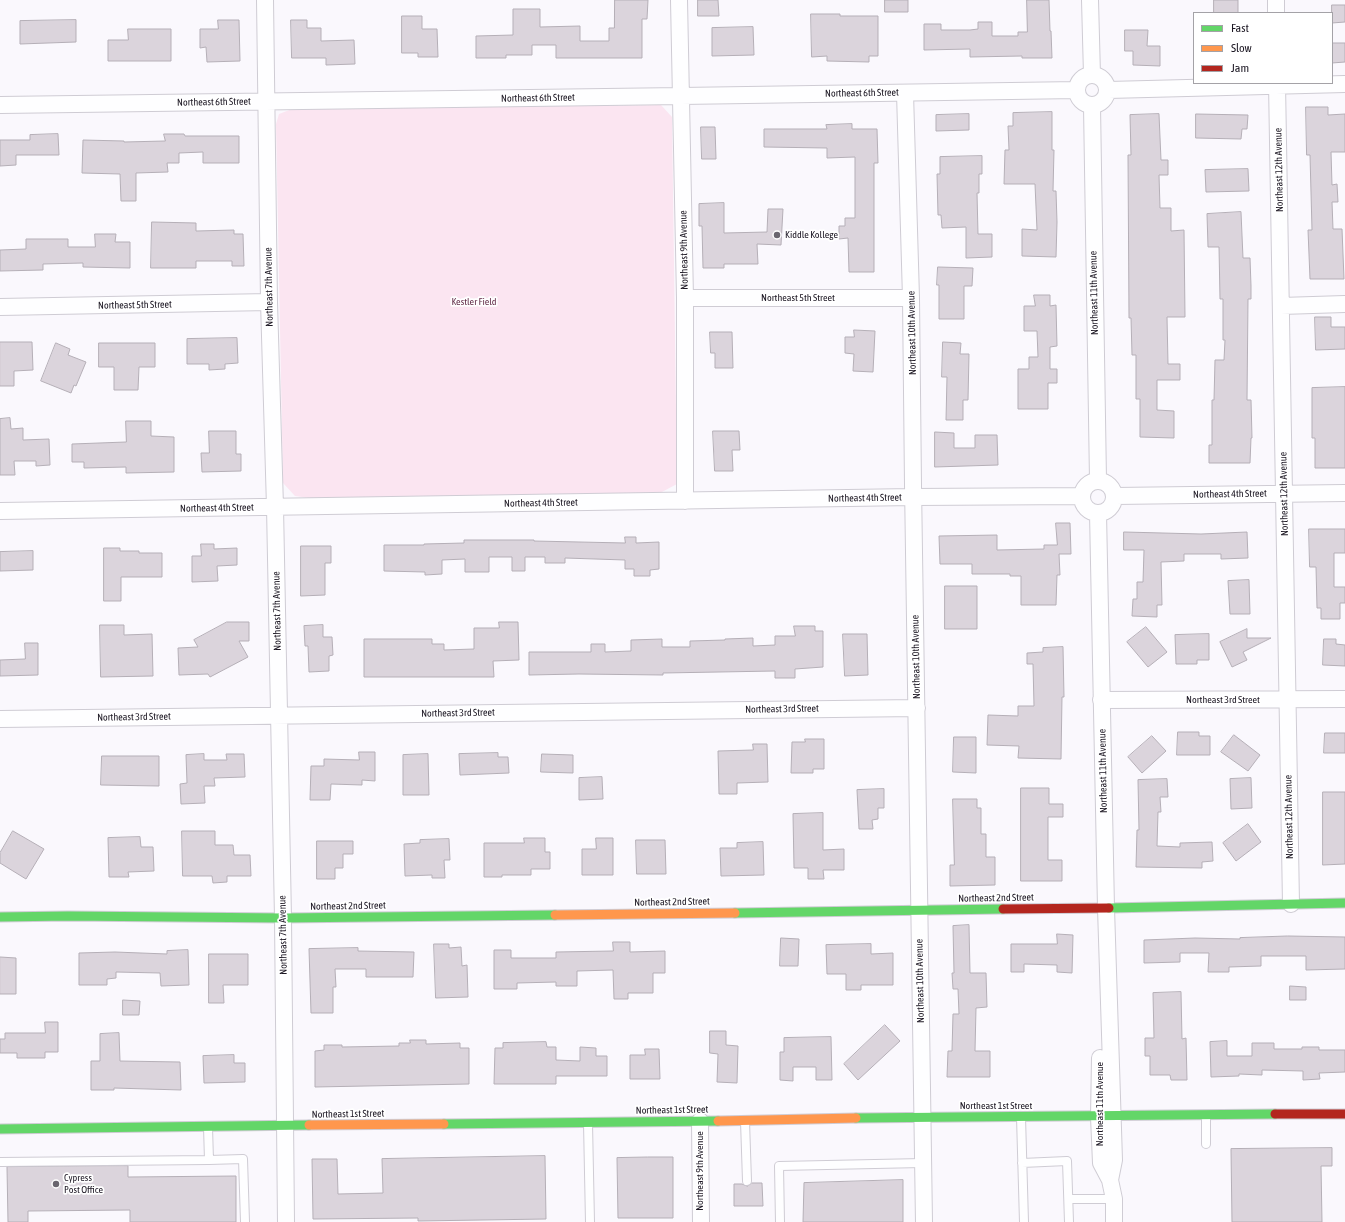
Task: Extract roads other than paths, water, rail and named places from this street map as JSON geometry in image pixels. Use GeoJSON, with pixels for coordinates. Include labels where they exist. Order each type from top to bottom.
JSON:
{"type":"FeatureCollection","features":[{"type":"Feature","properties":{"kind":"street","name":"Northeast 7th Avenue"},"geometry":{"type":"LineString","coordinates":[[265,0],[269,302],[275,507],[283,918],[286,1222]]}},
{"type":"Feature","properties":{"kind":"street","name":"Northeast 9th Avenue"},"geometry":{"type":"LineString","coordinates":[[679,0],[685,298],[685,501]]}},
{"type":"Feature","properties":{"kind":"street"},"geometry":{"type":"LineString","coordinates":[[1090,0],[1092,75]]}},
{"type":"Feature","properties":{"kind":"street"},"geometry":{"type":"LineString","coordinates":[[1276,0],[1276,12]]}},
{"type":"Feature","properties":{"kind":"street"},"geometry":{"type":"LineString","coordinates":[[1092,75],[1102,78],[1106,82],[1108,90],[1106,98],[1103,102],[1092,106],[1083,103],[1077,90],[1080,81],[1084,77],[1092,75]]}},
{"type":"Feature","properties":{"kind":"street"},"geometry":{"type":"LineString","coordinates":[[1108,90],[1277,84],[1345,84]]}},
{"type":"Feature","properties":{"kind":"street","name":"Northeast 12th Avenue"},"geometry":{"type":"LineString","coordinates":[[1277,84],[1290,904]]}},
{"type":"Feature","properties":{"kind":"street","name":"Northeast 6th Street"},"geometry":{"type":"LineString","coordinates":[[0,105],[1077,90]]}},
{"type":"Feature","properties":{"kind":"street","name":"Northeast 10th Avenue"},"geometry":{"type":"LineString","coordinates":[[906,93],[911,298],[924,1222]]}},
{"type":"Feature","properties":{"kind":"street","name":"Northeast 11th Avenue"},"geometry":{"type":"LineString","coordinates":[[1092,106],[1098,480]]}},
{"type":"Feature","properties":{"kind":"street","name":"Northeast 5th Street"},"geometry":{"type":"LineString","coordinates":[[685,298],[911,298]]}},
{"type":"Feature","properties":{"kind":"street","name":"Northeast 5th Street"},"geometry":{"type":"LineString","coordinates":[[0,307],[269,302]]}},
{"type":"Feature","properties":{"kind":"street"},"geometry":{"type":"LineString","coordinates":[[1281,306],[1345,304]]}},
{"type":"Feature","properties":{"kind":"street"},"geometry":{"type":"LineString","coordinates":[[1098,480],[1110,485],[1115,496],[1112,506],[1108,510],[1098,513],[1087,509],[1084,505],[1082,496],[1086,486],[1090,482],[1098,480]]}},
{"type":"Feature","properties":{"kind":"street","name":"Northeast 4th Street"},"geometry":{"type":"LineString","coordinates":[[1115,496],[1345,493]]}},
{"type":"Feature","properties":{"kind":"street","name":"Northeast 4th Street"},"geometry":{"type":"LineString","coordinates":[[0,511],[913,497],[1082,496]]}},
{"type":"Feature","properties":{"kind":"street","name":"Northeast 11th Avenue"},"geometry":{"type":"LineString","coordinates":[[1098,513],[1109,1028],[1100,1045],[1105,1116],[1101,1163],[1110,1180],[1114,1199],[1114,1222]]}},
{"type":"Feature","properties":{"kind":"street","name":"Northeast 3rd Street"},"geometry":{"type":"LineString","coordinates":[[1101,700],[1345,699]]}},
{"type":"Feature","properties":{"kind":"street","name":"Northeast 3rd Street"},"geometry":{"type":"LineString","coordinates":[[0,719],[917,708]]}},
{"type":"Feature","properties":{"kind":"street","name":"Northeast 2nd Street"},"geometry":{"type":"LineString","coordinates":[[0,917],[76,916],[283,918],[1106,908],[1345,903]]}},
{"type":"Feature","properties":{"kind":"street","name":"Northeast 1st Street"},"geometry":{"type":"LineString","coordinates":[[0,1129],[922,1117],[1345,1114]]}},
{"type":"Feature","properties":{"kind":"street","name":"Northeast 9th Avenue"},"geometry":{"type":"LineString","coordinates":[[700,1121],[701,1222]]}},
{"type":"Feature","properties":{"kind":"lane"},"geometry":{"type":"LineString","coordinates":[[1206,1115],[1206,1144]]}},
{"type":"Feature","properties":{"kind":"lane"},"geometry":{"type":"LineString","coordinates":[[1021,1116],[1024,1222]]}},
{"type":"Feature","properties":{"kind":"lane"},"geometry":{"type":"LineString","coordinates":[[745,1120],[747,1182]]}},
{"type":"Feature","properties":{"kind":"lane"},"geometry":{"type":"LineString","coordinates":[[588,1122],[590,1222]]}},
{"type":"Feature","properties":{"kind":"lane"},"geometry":{"type":"LineString","coordinates":[[208,1126],[209,1160]]}},
{"type":"Feature","properties":{"kind":"lane"},"geometry":{"type":"LineString","coordinates":[[0,1162],[243,1159],[245,1222]]}},
{"type":"Feature","properties":{"kind":"lane"},"geometry":{"type":"LineString","coordinates":[[1022,1163],[1067,1162],[1069,1222]]}},
{"type":"Feature","properties":{"kind":"lane"},"geometry":{"type":"LineString","coordinates":[[780,1222],[779,1166],[923,1164]]}},
{"type":"Feature","properties":{"kind":"lane"},"geometry":{"type":"LineString","coordinates":[[1069,1200],[1114,1199]]}},
{"type":"Feature","properties":{"kind":"place","name":"Kiddle Kollege"},"geometry":{"type":"Point","coordinates":[777,235]}},
{"type":"Feature","properties":{"kind":"place","name":"Cypress Post Office"},"geometry":{"type":"Point","coordinates":[56,1184]}},
{"type":"Feature","properties":{"kind":"park label","name":"Kestler Field"},"geometry":{"type":"Point","coordinates":[474,302]}}]}
